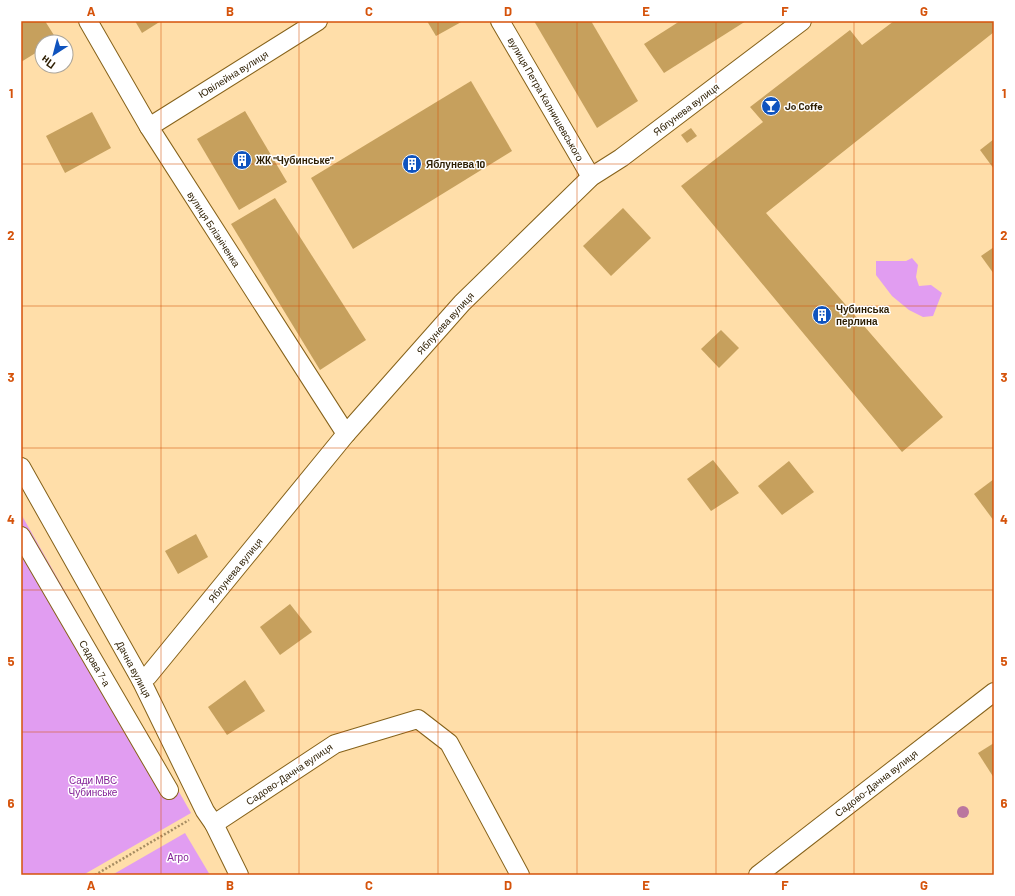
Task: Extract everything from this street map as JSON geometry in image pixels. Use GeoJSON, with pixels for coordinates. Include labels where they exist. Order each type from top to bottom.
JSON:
{"type":"FeatureCollection","features":[{"type":"Feature","properties":{"kind":"street","name":"вулиця Блізніченка"},"geometry":{"type":"LineString","coordinates":[[88,21],[149,127],[346,434]]}},
{"type":"Feature","properties":{"kind":"street","name":"Ювілейна вулиця"},"geometry":{"type":"LineString","coordinates":[[149,127],[318,21]]}},
{"type":"Feature","properties":{"kind":"street","name":"вулиця Петра Калнишевського"},"geometry":{"type":"LineString","coordinates":[[500,21],[591,177]]}},
{"type":"Feature","properties":{"kind":"street","name":"Яблунева вулиця"},"geometry":{"type":"LineString","coordinates":[[141,680],[148,676],[346,434],[462,303],[591,177],[621,158],[802,21]]}},
{"type":"Feature","properties":{"kind":"street","name":"Дачна вулиця"},"geometry":{"type":"LineString","coordinates":[[21,467],[141,680],[239,875]]}},
{"type":"Feature","properties":{"kind":"street","name":"Садова 7-а"},"geometry":{"type":"LineString","coordinates":[[21,536],[169,790]]}},
{"type":"Feature","properties":{"kind":"street","name":"Садово-Дачна вулиця"},"geometry":{"type":"LineString","coordinates":[[758,875],[994,692]]}},
{"type":"Feature","properties":{"kind":"street","name":"Садово-Дачна вулиця"},"geometry":{"type":"LineString","coordinates":[[210,818],[334,744],[418,719],[449,743],[520,875]]}},
{"type":"Feature","properties":{"kind":"path"},"geometry":{"type":"LineString","coordinates":[[95,875],[210,818]]}},
{"type":"Feature","properties":{"kind":"green space"},"geometry":{"type":"Polygon","coordinates":[[[912,258],[918,265],[916,277],[919,286],[931,285],[942,293],[933,316],[923,317],[909,310],[892,296],[876,275],[876,261],[906,261],[912,258]]]}},
{"type":"Feature","properties":{"kind":"green space","name":"Сади МВС Чубинське"},"geometry":{"type":"Polygon","coordinates":[[[21,514],[191,813],[83,875],[21,875],[21,514]]]}},
{"type":"Feature","properties":{"kind":"green space","name":"Агро"},"geometry":{"type":"Polygon","coordinates":[[[185,833],[210,875],[112,875],[185,833]]]}},
{"type":"Feature","properties":{"kind":"building"},"geometry":{"type":"Polygon","coordinates":[[[45,21],[53,34],[34,34],[34,54],[21,62],[21,22],[45,21]]]}},
{"type":"Feature","properties":{"kind":"building"},"geometry":{"type":"Polygon","coordinates":[[[135,21],[161,21],[142,33],[135,21]]]}},
{"type":"Feature","properties":{"kind":"building"},"geometry":{"type":"Polygon","coordinates":[[[427,21],[463,21],[436,36],[427,21]]]}},
{"type":"Feature","properties":{"kind":"building"},"geometry":{"type":"Polygon","coordinates":[[[534,21],[591,21],[638,101],[597,128],[534,21]]]}},
{"type":"Feature","properties":{"kind":"building"},"geometry":{"type":"Polygon","coordinates":[[[680,21],[746,21],[664,73],[644,44],[680,21]]]}},
{"type":"Feature","properties":{"kind":"building","name":"Чубинська перлина"},"geometry":{"type":"Polygon","coordinates":[[[894,21],[994,21],[994,32],[766,213],[943,417],[902,452],[681,186],[763,122],[750,107],[850,30],[862,45],[894,21]]]}},
{"type":"Feature","properties":{"kind":"building","name":"Яблунева 10"},"geometry":{"type":"Polygon","coordinates":[[[471,81],[512,151],[353,249],[311,178],[471,81]]]}},
{"type":"Feature","properties":{"kind":"building","name":"ЖК \"Чубинське\""},"geometry":{"type":"Polygon","coordinates":[[[245,111],[287,182],[239,210],[197,139],[245,111]]]}},
{"type":"Feature","properties":{"kind":"building"},"geometry":{"type":"Polygon","coordinates":[[[92,112],[111,148],[65,173],[46,136],[92,112]]]}},
{"type":"Feature","properties":{"kind":"building"},"geometry":{"type":"Polygon","coordinates":[[[691,128],[697,136],[687,143],[681,135],[691,128]]]}},
{"type":"Feature","properties":{"kind":"building"},"geometry":{"type":"Polygon","coordinates":[[[994,139],[994,169],[980,150],[994,139]]]}},
{"type":"Feature","properties":{"kind":"building"},"geometry":{"type":"Polygon","coordinates":[[[275,198],[366,340],[320,370],[231,224],[275,198]]]}},
{"type":"Feature","properties":{"kind":"building"},"geometry":{"type":"Polygon","coordinates":[[[623,208],[651,238],[611,276],[583,246],[623,208]]]}},
{"type":"Feature","properties":{"kind":"building"},"geometry":{"type":"Polygon","coordinates":[[[994,247],[994,274],[981,256],[994,247]]]}},
{"type":"Feature","properties":{"kind":"building"},"geometry":{"type":"Polygon","coordinates":[[[721,330],[739,348],[719,368],[701,349],[721,330]]]}},
{"type":"Feature","properties":{"kind":"building"},"geometry":{"type":"Polygon","coordinates":[[[713,460],[739,493],[711,511],[687,479],[713,460]]]}},
{"type":"Feature","properties":{"kind":"building"},"geometry":{"type":"Polygon","coordinates":[[[789,461],[814,492],[782,515],[758,486],[789,461]]]}},
{"type":"Feature","properties":{"kind":"building"},"geometry":{"type":"Polygon","coordinates":[[[994,479],[994,521],[974,494],[994,479]]]}},
{"type":"Feature","properties":{"kind":"building"},"geometry":{"type":"Polygon","coordinates":[[[196,534],[208,557],[178,574],[165,551],[196,534]]]}},
{"type":"Feature","properties":{"kind":"building"},"geometry":{"type":"Polygon","coordinates":[[[290,604],[312,632],[280,655],[260,627],[290,604]]]}},
{"type":"Feature","properties":{"kind":"building"},"geometry":{"type":"Polygon","coordinates":[[[245,680],[265,711],[227,735],[208,707],[245,680]]]}},
{"type":"Feature","properties":{"kind":"building"},"geometry":{"type":"Polygon","coordinates":[[[994,743],[994,778],[978,753],[994,743]]]}},
{"type":"Feature","properties":{"kind":"place","name":"Jo Coffe"},"geometry":{"type":"Point","coordinates":[771,106]}},
{"type":"Feature","properties":{"kind":"place","name":"ЖК \"Чубинське\""},"geometry":{"type":"Point","coordinates":[242,160]}},
{"type":"Feature","properties":{"kind":"place","name":"Яблунева 10"},"geometry":{"type":"Point","coordinates":[412,164]}},
{"type":"Feature","properties":{"kind":"place","name":"Чубинська перлина"},"geometry":{"type":"Point","coordinates":[822,315]}}]}
